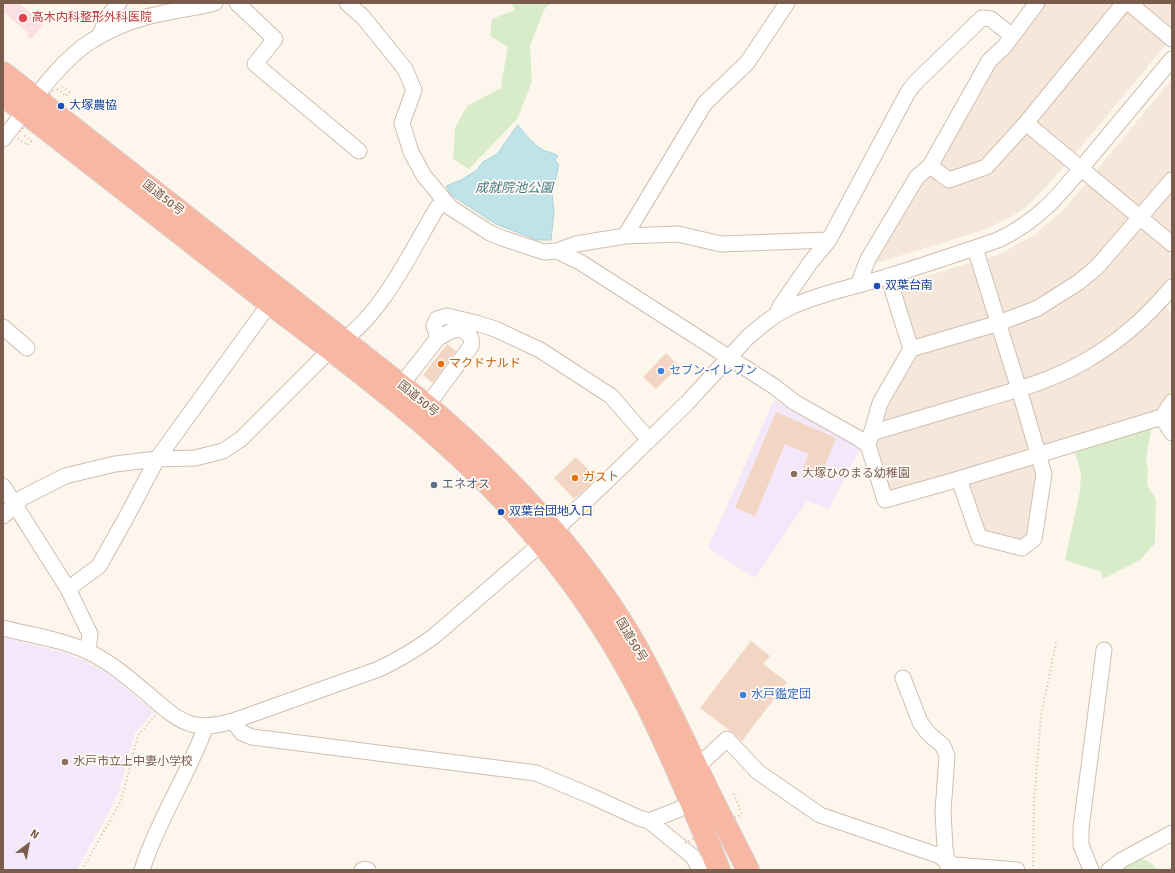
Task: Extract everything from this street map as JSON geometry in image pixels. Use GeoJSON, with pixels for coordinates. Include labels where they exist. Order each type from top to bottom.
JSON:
{"type":"FeatureCollection","features":[{"type":"Feature","properties":{"kind":"highway","name":"国道50号"},"geometry":{"type":"LineString","coordinates":[[3,73],[27,114],[338,345],[406,409],[451,448],[492,488],[586,571],[634,642],[697,767],[704,832]]}},
{"type":"Feature","properties":{"kind":"highway","name":"国道50号"},"geometry":{"type":"LineString","coordinates":[[3,95],[270,303],[401,385],[460,434],[502,475],[548,537],[572,583],[618,652],[701,798],[733,818]]}},
{"type":"Feature","properties":{"kind":"highway"},"geometry":{"type":"LineString","coordinates":[[733,818],[748,870]]}},
{"type":"Feature","properties":{"kind":"highway"},"geometry":{"type":"LineString","coordinates":[[733,818],[759,870]]}},
{"type":"Feature","properties":{"kind":"highway"},"geometry":{"type":"LineString","coordinates":[[704,832],[719,870]]}},
{"type":"Feature","properties":{"kind":"highway"},"geometry":{"type":"LineString","coordinates":[[704,832],[724,870]]}},
{"type":"Feature","properties":{"kind":"street"},"geometry":{"type":"LineString","coordinates":[[99,36],[110,14],[119,3]]}},
{"type":"Feature","properties":{"kind":"street"},"geometry":{"type":"LineString","coordinates":[[3,139],[27,114],[58,70],[82,48],[99,36],[145,17],[215,3]]}},
{"type":"Feature","properties":{"kind":"street"},"geometry":{"type":"LineString","coordinates":[[237,3],[275,39],[255,64],[359,151]]}},
{"type":"Feature","properties":{"kind":"street"},"geometry":{"type":"LineString","coordinates":[[347,3],[363,17],[404,69],[414,90],[402,123],[411,152],[424,176],[451,208],[490,233],[544,252],[558,251],[576,244],[625,236],[678,234],[721,244],[829,240]]}},
{"type":"Feature","properties":{"kind":"street"},"geometry":{"type":"LineString","coordinates":[[625,236],[705,103],[747,63],[787,3]]}},
{"type":"Feature","properties":{"kind":"street"},"geometry":{"type":"LineString","coordinates":[[858,285],[868,259],[917,177],[930,166],[989,61],[1012,36],[1037,3]]}},
{"type":"Feature","properties":{"kind":"street"},"geometry":{"type":"LineString","coordinates":[[930,166],[949,180],[986,167],[1026,123],[1124,3]]}},
{"type":"Feature","properties":{"kind":"street"},"geometry":{"type":"LineString","coordinates":[[1129,3],[1172,39]]}},
{"type":"Feature","properties":{"kind":"street"},"geometry":{"type":"LineString","coordinates":[[776,315],[781,305],[802,275],[829,240],[908,92],[916,82],[982,18],[991,19],[1012,36]]}},
{"type":"Feature","properties":{"kind":"street"},"geometry":{"type":"LineString","coordinates":[[3,628],[69,644],[88,651],[120,671],[180,720],[206,726],[219,725],[233,721],[379,669],[414,651],[432,637],[548,537],[649,440],[748,337],[776,315],[811,298],[888,276],[998,240],[1016,232],[1029,223],[1054,201],[1172,59]]}},
{"type":"Feature","properties":{"kind":"street"},"geometry":{"type":"LineString","coordinates":[[1026,123],[1172,244]]}},
{"type":"Feature","properties":{"kind":"street"},"geometry":{"type":"LineString","coordinates":[[1172,180],[1097,267],[1079,282],[1038,308],[999,323],[911,349],[880,403],[869,439],[885,500],[959,479],[1162,416],[1172,402]]}},
{"type":"Feature","properties":{"kind":"street"},"geometry":{"type":"LineString","coordinates":[[3,516],[22,498],[65,476],[115,464],[157,459],[194,458],[223,451],[241,439],[338,345],[386,295],[437,208],[445,201]]}},
{"type":"Feature","properties":{"kind":"street"},"geometry":{"type":"LineString","coordinates":[[959,479],[979,537],[1022,548],[1034,538],[1044,474],[975,248]]}},
{"type":"Feature","properties":{"kind":"street"},"geometry":{"type":"LineString","coordinates":[[558,251],[580,262],[775,387],[794,402],[858,438],[869,439],[1019,389],[1071,369],[1088,360],[1122,336],[1145,316],[1167,303],[1172,287]]}},
{"type":"Feature","properties":{"kind":"street"},"geometry":{"type":"LineString","coordinates":[[888,276],[911,349]]}},
{"type":"Feature","properties":{"kind":"street"},"geometry":{"type":"LineString","coordinates":[[68,588],[98,566],[127,516],[157,459],[270,303]]}},
{"type":"Feature","properties":{"kind":"street"},"geometry":{"type":"LineString","coordinates":[[438,338],[434,326],[437,319],[447,316],[495,329],[540,350],[611,396],[649,440]]}},
{"type":"Feature","properties":{"kind":"street"},"geometry":{"type":"LineString","coordinates":[[3,327],[27,348]]}},
{"type":"Feature","properties":{"kind":"street"},"geometry":{"type":"LineString","coordinates":[[401,385],[438,338],[453,330],[460,329],[470,336],[472,340],[471,346],[426,406]]}},
{"type":"Feature","properties":{"kind":"street"},"geometry":{"type":"LineString","coordinates":[[1162,416],[1172,433]]}},
{"type":"Feature","properties":{"kind":"street"},"geometry":{"type":"LineString","coordinates":[[3,486],[16,504],[68,588],[90,634],[88,651]]}},
{"type":"Feature","properties":{"kind":"street"},"geometry":{"type":"LineString","coordinates":[[1091,870],[1081,846],[1081,828],[1104,650]]}},
{"type":"Feature","properties":{"kind":"street"},"geometry":{"type":"LineString","coordinates":[[903,678],[920,722],[928,733],[943,746],[947,756],[943,811],[948,866]]}},
{"type":"Feature","properties":{"kind":"street"},"geometry":{"type":"LineString","coordinates":[[233,721],[242,733],[252,737],[536,773],[649,821],[692,856],[701,870]]}},
{"type":"Feature","properties":{"kind":"street"},"geometry":{"type":"LineString","coordinates":[[142,870],[153,840],[197,749],[206,726]]}},
{"type":"Feature","properties":{"kind":"street"},"geometry":{"type":"LineString","coordinates":[[697,767],[726,739],[758,772],[820,815],[940,856],[948,866]]}},
{"type":"Feature","properties":{"kind":"street"},"geometry":{"type":"LineString","coordinates":[[649,821],[675,811],[701,798]]}},
{"type":"Feature","properties":{"kind":"street"},"geometry":{"type":"LineString","coordinates":[[1108,870],[1122,860],[1172,833]]}},
{"type":"Feature","properties":{"kind":"street"},"geometry":{"type":"LineString","coordinates":[[948,866],[954,865],[1017,870]]}},
{"type":"Feature","properties":{"kind":"street"},"geometry":{"type":"LineString","coordinates":[[362,870],[365,868],[368,870]]}},
{"type":"Feature","properties":{"kind":"path"},"geometry":{"type":"LineString","coordinates":[[18,139],[28,145],[31,141],[27,114],[55,88],[66,96],[68,92],[57,83]]}},
{"type":"Feature","properties":{"kind":"path"},"geometry":{"type":"LineString","coordinates":[[1033,870],[1034,801],[1041,716],[1056,643]]}},
{"type":"Feature","properties":{"kind":"path"},"geometry":{"type":"LineString","coordinates":[[82,870],[121,801],[138,735],[163,707]]}},
{"type":"Feature","properties":{"kind":"path"},"geometry":{"type":"LineString","coordinates":[[685,843],[733,818],[734,794]]}},
{"type":"Feature","properties":{"kind":"shaded area","name":"高木内科整形外科医院"},"geometry":{"type":"Polygon","coordinates":[[[3,3],[19,3],[44,24],[31,39],[27,35],[29,33],[3,12],[3,3]]]}},
{"type":"Feature","properties":{"kind":"shaded area"},"geometry":{"type":"Polygon","coordinates":[[[1044,3],[1116,3],[984,162],[951,174],[937,166],[995,64],[1044,3]]]}},
{"type":"Feature","properties":{"kind":"shaded area"},"geometry":{"type":"Polygon","coordinates":[[[1138,3],[1172,3],[1172,31],[1138,3]]]}},
{"type":"Feature","properties":{"kind":"shaded area"},"geometry":{"type":"Polygon","coordinates":[[[1124,9],[1129,9],[1168,42],[1074,155],[1036,123],[1124,9]]]}},
{"type":"Feature","properties":{"kind":"shaded area"},"geometry":{"type":"Polygon","coordinates":[[[1172,79],[1172,171],[1142,206],[1136,207],[1095,172],[1172,79]]]}},
{"type":"Feature","properties":{"kind":"shaded area"},"geometry":{"type":"Polygon","coordinates":[[[1024,130],[1067,163],[1025,208],[1011,217],[981,231],[873,264],[920,182],[930,175],[945,187],[981,176],[1024,130]]]}},
{"type":"Feature","properties":{"kind":"shaded area"},"geometry":{"type":"Polygon","coordinates":[[[1089,180],[1131,219],[1095,261],[1058,290],[1004,315],[1000,312],[984,259],[997,255],[1033,236],[1062,211],[1089,180]]]}},
{"type":"Feature","properties":{"kind":"shaded area"},"geometry":{"type":"Polygon","coordinates":[[[1172,187],[1172,237],[1150,218],[1150,214],[1172,187]]]}},
{"type":"Feature","properties":{"kind":"shaded area"},"geometry":{"type":"Polygon","coordinates":[[[1144,226],[1172,249],[1172,276],[1138,313],[1108,338],[1071,362],[1024,381],[1005,330],[1008,325],[1056,303],[1139,227],[1144,226]]]}},
{"type":"Feature","properties":{"kind":"shaded area"},"geometry":{"type":"Polygon","coordinates":[[[973,262],[990,315],[987,320],[918,341],[913,339],[896,285],[973,262]]]}},
{"type":"Feature","properties":{"kind":"shaded area"},"geometry":{"type":"Polygon","coordinates":[[[1161,306],[1165,307],[1172,313],[1172,393],[1160,410],[1044,445],[1040,443],[1025,395],[1161,306]]]}},
{"type":"Feature","properties":{"kind":"shaded area"},"geometry":{"type":"Polygon","coordinates":[[[991,330],[996,333],[1010,382],[1008,386],[883,423],[880,420],[913,356],[991,330]]]}},
{"type":"Feature","properties":{"kind":"shaded area"},"geometry":{"type":"Polygon","coordinates":[[[1011,395],[1016,398],[1030,446],[1027,452],[892,492],[887,489],[872,441],[875,436],[1011,395]]]}},
{"type":"Feature","properties":{"kind":"shaded area","name":"大塚ひのまる幼稚園"},"geometry":{"type":"Polygon","coordinates":[[[774,400],[861,447],[829,509],[807,501],[755,578],[708,548],[774,400]]]}},
{"type":"Feature","properties":{"kind":"shaded area"},"geometry":{"type":"Polygon","coordinates":[[[1036,464],[1039,472],[1028,540],[1024,542],[986,533],[982,530],[966,485],[970,479],[1036,464]]]}},
{"type":"Feature","properties":{"kind":"shaded area","name":"水戸市立上中妻小学校"},"geometry":{"type":"Polygon","coordinates":[[[3,637],[66,653],[84,660],[112,676],[154,712],[135,733],[119,791],[77,870],[3,870],[3,637]]]}},
{"type":"Feature","properties":{"kind":"green space"},"geometry":{"type":"Polygon","coordinates":[[[511,3],[550,3],[544,10],[530,46],[532,81],[518,118],[469,169],[453,159],[455,128],[467,106],[501,88],[508,47],[490,36],[492,19],[515,10],[511,3]]]}},
{"type":"Feature","properties":{"kind":"green space"},"geometry":{"type":"Polygon","coordinates":[[[1152,425],[1146,458],[1148,470],[1147,485],[1156,499],[1155,543],[1140,560],[1103,579],[1101,572],[1065,560],[1080,491],[1081,473],[1074,450],[1152,425]]]}},
{"type":"Feature","properties":{"kind":"green space"},"geometry":{"type":"Polygon","coordinates":[[[1140,857],[1152,864],[1158,870],[1118,870],[1140,857]]]}},
{"type":"Feature","properties":{"kind":"water","name":"成就院池公園"},"geometry":{"type":"Polygon","coordinates":[[[518,125],[529,139],[539,148],[558,156],[555,160],[559,165],[552,193],[554,212],[551,240],[537,240],[496,224],[451,195],[446,186],[461,180],[476,171],[483,162],[497,154],[518,125]]]}},
{"type":"Feature","properties":{"kind":"building","name":"マクドナルド"},"geometry":{"type":"Polygon","coordinates":[[[447,344],[456,351],[433,383],[423,375],[447,344]]]}},
{"type":"Feature","properties":{"kind":"building","name":"セブン-イレブン"},"geometry":{"type":"Polygon","coordinates":[[[666,353],[679,366],[656,389],[643,377],[666,353]]]}},
{"type":"Feature","properties":{"kind":"building"},"geometry":{"type":"Polygon","coordinates":[[[776,412],[836,438],[819,480],[801,472],[809,454],[785,444],[755,516],[735,508],[776,412]]]}},
{"type":"Feature","properties":{"kind":"building","name":"ガスト"},"geometry":{"type":"Polygon","coordinates":[[[576,457],[597,478],[574,499],[554,478],[576,457]]]}},
{"type":"Feature","properties":{"kind":"building","name":"水戸鑑定団"},"geometry":{"type":"Polygon","coordinates":[[[751,641],[770,656],[763,664],[787,682],[742,741],[700,708],[751,641]]]}},
{"type":"Feature","properties":{"kind":"place","name":"高木内科整形外科医院"},"geometry":{"type":"Point","coordinates":[23,18]}},
{"type":"Feature","properties":{"kind":"place","name":"大塚農協"},"geometry":{"type":"Point","coordinates":[61,106]}},
{"type":"Feature","properties":{"kind":"place","name":"双葉台南"},"geometry":{"type":"Point","coordinates":[877,286]}},
{"type":"Feature","properties":{"kind":"place","name":"マクドナルド"},"geometry":{"type":"Point","coordinates":[441,364]}},
{"type":"Feature","properties":{"kind":"place","name":"セブン-イレブン"},"geometry":{"type":"Point","coordinates":[661,371]}},
{"type":"Feature","properties":{"kind":"place","name":"大塚ひのまる幼稚園"},"geometry":{"type":"Point","coordinates":[794,474]}},
{"type":"Feature","properties":{"kind":"place","name":"ガスト"},"geometry":{"type":"Point","coordinates":[575,478]}},
{"type":"Feature","properties":{"kind":"place","name":"エネオス"},"geometry":{"type":"Point","coordinates":[434,485]}},
{"type":"Feature","properties":{"kind":"place","name":"双葉台団地入口"},"geometry":{"type":"Point","coordinates":[501,512]}},
{"type":"Feature","properties":{"kind":"place","name":"水戸鑑定団"},"geometry":{"type":"Point","coordinates":[743,695]}},
{"type":"Feature","properties":{"kind":"place","name":"水戸市立上中妻小学校"},"geometry":{"type":"Point","coordinates":[65,762]}}]}
